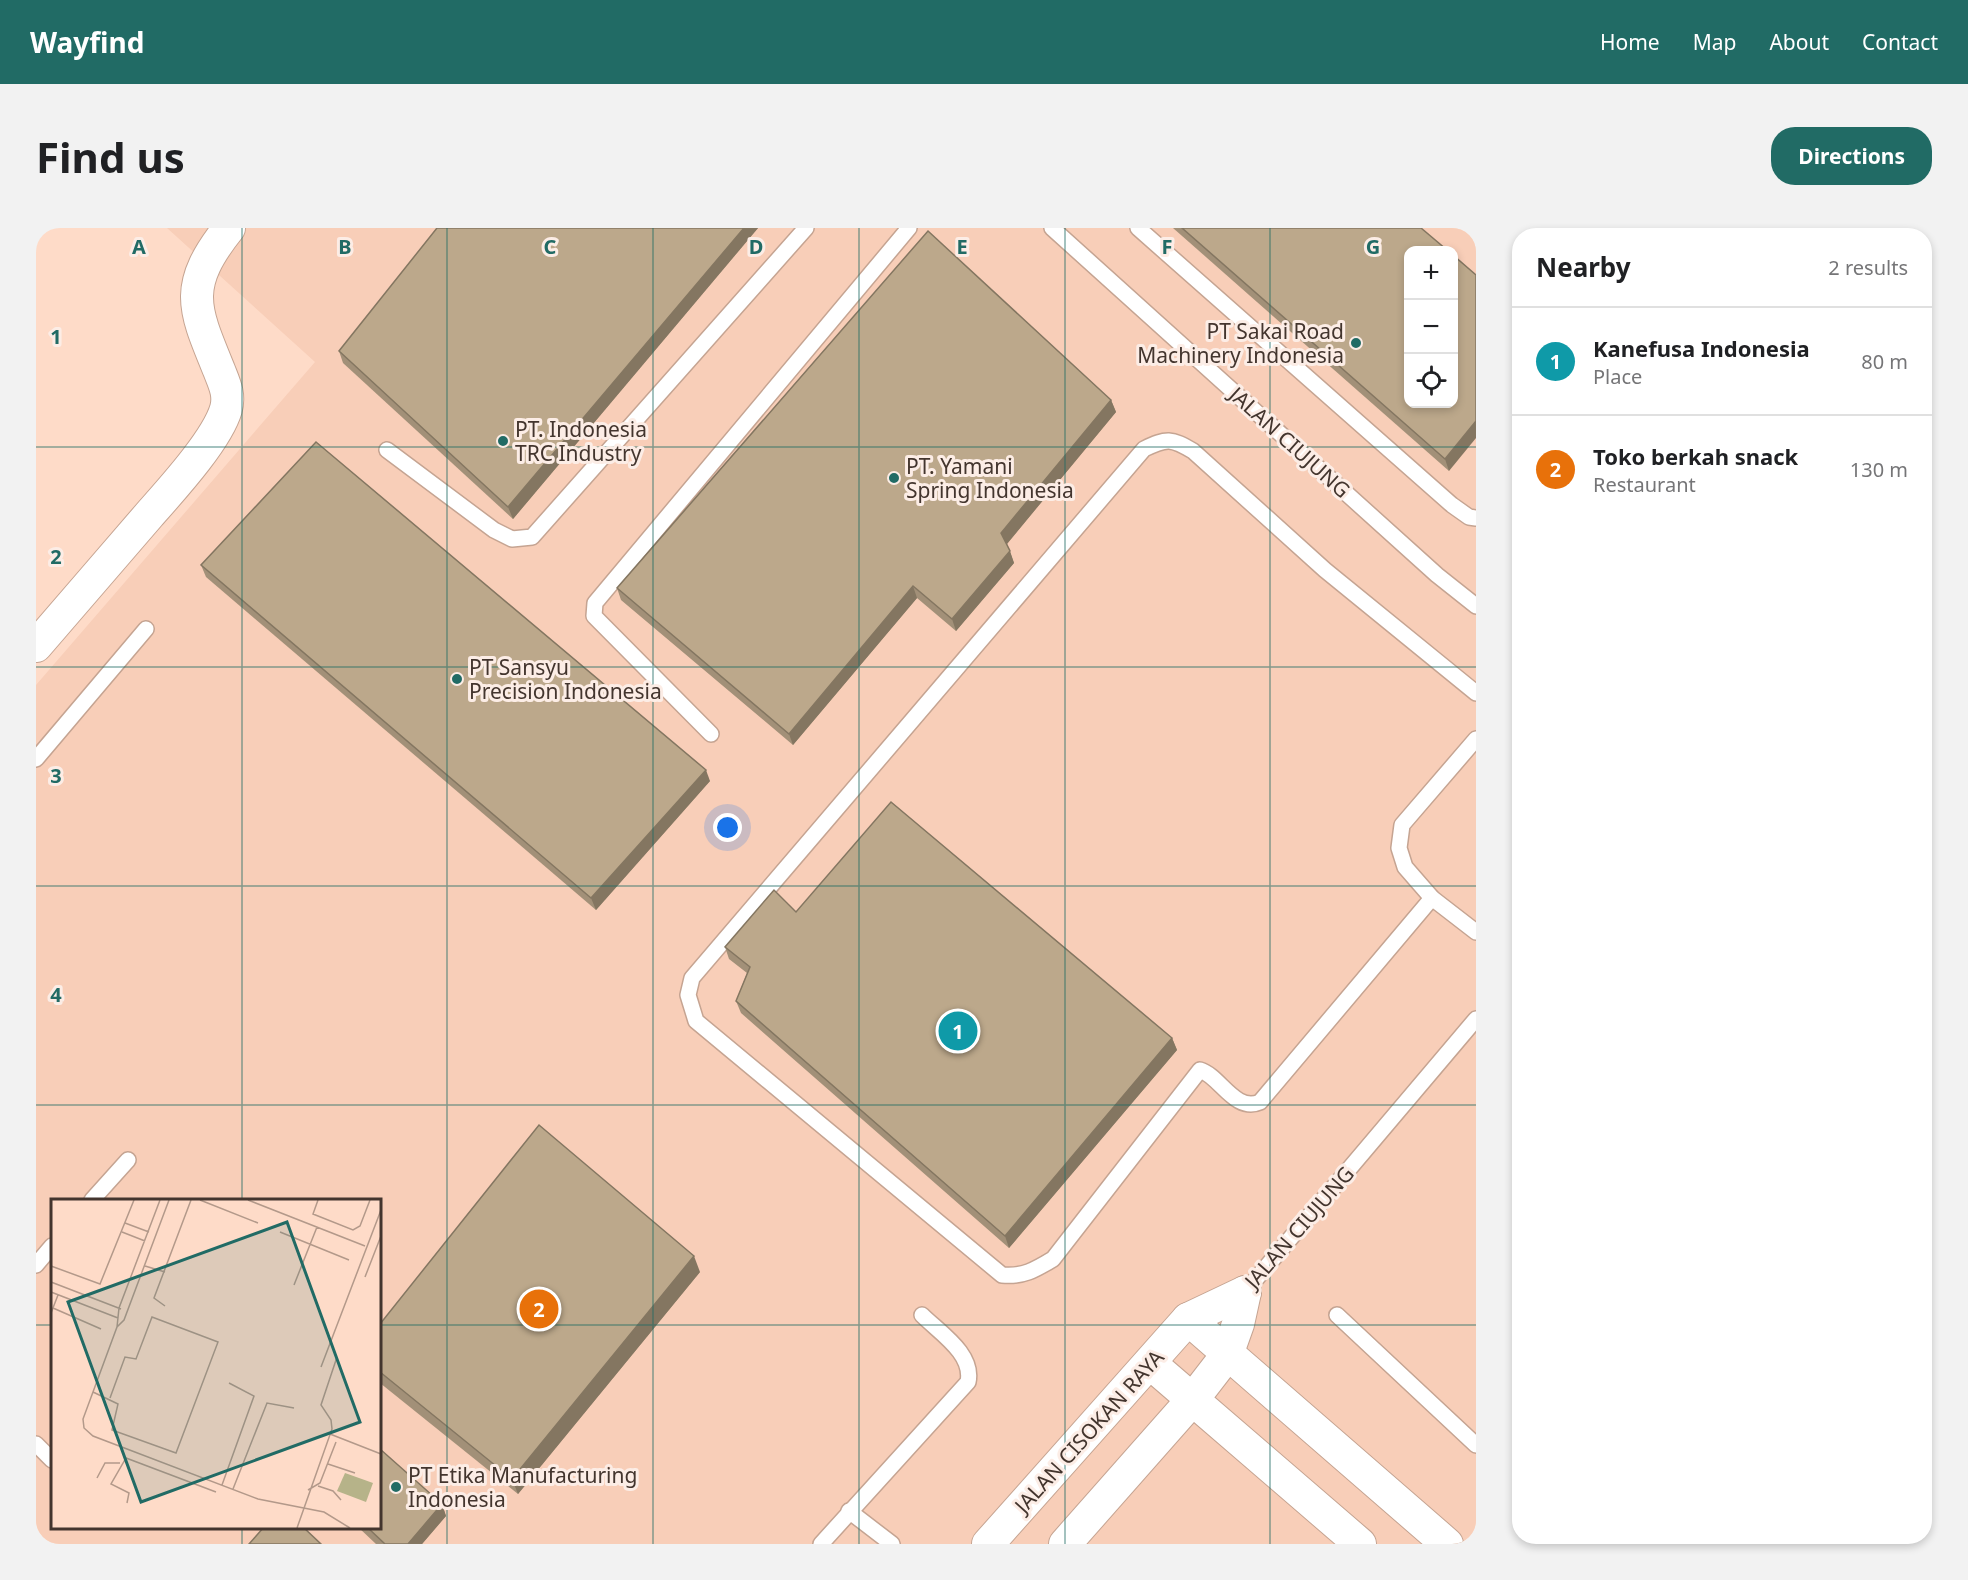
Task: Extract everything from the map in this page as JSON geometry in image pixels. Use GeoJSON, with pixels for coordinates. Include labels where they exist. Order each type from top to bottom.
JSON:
{"type":"FeatureCollection","features":[{"type":"Feature","properties":{"kind":"street"},"geometry":{"type":"LineString","coordinates":[[36,646],[188,471],[225,412],[227,391],[199,320],[196,303],[204,267],[214,246],[229,228]]}},
{"type":"Feature","properties":{"kind":"street"},"geometry":{"type":"LineString","coordinates":[[1065,1544],[1193,1399],[1227,1355],[1238,1324],[1245,1292]]}},
{"type":"Feature","properties":{"kind":"street","name":"JALAN CIUJUNG"},"geometry":{"type":"LineString","coordinates":[[1188,1319],[1245,1292]]}},
{"type":"Feature","properties":{"kind":"street"},"geometry":{"type":"LineString","coordinates":[[1188,1319],[1447,1544]]}},
{"type":"Feature","properties":{"kind":"street","name":"JALAN CISOKAN RAYA"},"geometry":{"type":"LineString","coordinates":[[988,1544],[1188,1319]]}},
{"type":"Feature","properties":{"kind":"street"},"geometry":{"type":"LineString","coordinates":[[1150,1363],[1360,1544]]}},
{"type":"Feature","properties":{"kind":"lane"},"geometry":{"type":"LineString","coordinates":[[387,450],[494,530],[512,539],[532,537],[806,228]]}},
{"type":"Feature","properties":{"kind":"lane"},"geometry":{"type":"LineString","coordinates":[[711,734],[594,616],[595,603],[909,228]]}},
{"type":"Feature","properties":{"kind":"lane","name":"JALAN CIUJUNG"},"geometry":{"type":"LineString","coordinates":[[1052,228],[1437,575],[1476,606]]}},
{"type":"Feature","properties":{"kind":"lane"},"geometry":{"type":"LineString","coordinates":[[1138,228],[1452,506],[1469,517],[1476,518]]}},
{"type":"Feature","properties":{"kind":"lane"},"geometry":{"type":"LineString","coordinates":[[1432,898],[1260,1101],[1254,1104],[1239,1101],[1207,1072],[1200,1070],[1053,1259],[1032,1272],[1017,1276],[1002,1275],[696,1021],[688,995],[692,978],[1144,449],[1164,440],[1177,441],[1193,451],[1325,570],[1476,693]]}},
{"type":"Feature","properties":{"kind":"lane"},"geometry":{"type":"LineString","coordinates":[[36,759],[146,629]]}},
{"type":"Feature","properties":{"kind":"lane"},"geometry":{"type":"LineString","coordinates":[[1476,739],[1402,825],[1400,848],[1405,867],[1432,898],[1476,932]]}},
{"type":"Feature","properties":{"kind":"lane","name":"JALAN CIUJUNG"},"geometry":{"type":"LineString","coordinates":[[1245,1292],[1476,1019]]}},
{"type":"Feature","properties":{"kind":"lane"},"geometry":{"type":"LineString","coordinates":[[93,1199],[128,1160]]}},
{"type":"Feature","properties":{"kind":"lane"},"geometry":{"type":"LineString","coordinates":[[36,1265],[51,1247]]}},
{"type":"Feature","properties":{"kind":"lane"},"geometry":{"type":"LineString","coordinates":[[821,1544],[968,1382],[970,1370],[967,1359],[922,1315]]}},
{"type":"Feature","properties":{"kind":"lane"},"geometry":{"type":"LineString","coordinates":[[1337,1315],[1476,1445]]}},
{"type":"Feature","properties":{"kind":"lane"},"geometry":{"type":"LineString","coordinates":[[36,1444],[51,1459]]}},
{"type":"Feature","properties":{"kind":"lane"},"geometry":{"type":"LineString","coordinates":[[849,1511],[892,1544]]}},
{"type":"Feature","properties":{"kind":"shaded area"},"geometry":{"type":"Polygon","coordinates":[[[167,228],[1476,228],[1476,1544],[36,1544],[36,685],[315,362],[167,228]]]}},
{"type":"Feature","properties":{"kind":"building","name":"PT. Indonesia TRC Industry"},"geometry":{"type":"Polygon","coordinates":[[[437,228],[744,228],[508,507],[339,351],[437,228]]]}},
{"type":"Feature","properties":{"kind":"building","name":"PT Sakai Road Machinery Indonesia"},"geometry":{"type":"Polygon","coordinates":[[[1182,228],[1421,228],[1442,246],[1404,246],[1404,408],[1458,408],[1458,259],[1476,275],[1476,421],[1445,459],[1182,228]]]}},
{"type":"Feature","properties":{"kind":"building","name":"PT. Yamani Spring Indonesia"},"geometry":{"type":"Polygon","coordinates":[[[928,231],[1111,400],[1001,533],[1010,551],[952,619],[913,586],[789,734],[617,588],[928,231]]]}},
{"type":"Feature","properties":{"kind":"building","name":"PT Sansyu Precision Indonesia"},"geometry":{"type":"Polygon","coordinates":[[[316,442],[706,770],[591,898],[201,565],[316,442]]]}},
{"type":"Feature","properties":{"kind":"building"},"geometry":{"type":"Polygon","coordinates":[[[891,802],[1172,1038],[1005,1236],[736,1001],[750,967],[725,947],[774,890],[796,912],[891,802]]]}},
{"type":"Feature","properties":{"kind":"building"},"geometry":{"type":"Polygon","coordinates":[[[539,1125],[694,1256],[512,1479],[381,1373],[381,1323],[539,1125]]]}},
{"type":"Feature","properties":{"kind":"building","name":"PT Etika Manufacturing Indonesia"},"geometry":{"type":"Polygon","coordinates":[[[381,1450],[442,1504],[408,1544],[385,1544],[369,1529],[381,1529],[381,1450]]]}},
{"type":"Feature","properties":{"kind":"building"},"geometry":{"type":"Polygon","coordinates":[[[262,1529],[305,1529],[321,1544],[249,1544],[262,1529]]]}},
{"type":"Feature","properties":{"kind":"place","name":"PT Sakai Road Machinery Indonesia"},"geometry":{"type":"Point","coordinates":[1356,343]}},
{"type":"Feature","properties":{"kind":"place","name":"PT. Indonesia TRC Industry"},"geometry":{"type":"Point","coordinates":[503,441]}},
{"type":"Feature","properties":{"kind":"place","name":"PT. Yamani Spring Indonesia"},"geometry":{"type":"Point","coordinates":[894,478]}},
{"type":"Feature","properties":{"kind":"place","name":"PT Sansyu Precision Indonesia"},"geometry":{"type":"Point","coordinates":[457,679]}},
{"type":"Feature","properties":{"kind":"place","name":"Kanefusa Indonesia"},"geometry":{"type":"Point","coordinates":[958,1031]}},
{"type":"Feature","properties":{"kind":"place","name":"Toko berkah snack"},"geometry":{"type":"Point","coordinates":[539,1309]}},
{"type":"Feature","properties":{"kind":"place","name":"PT Etika Manufacturing Indonesia"},"geometry":{"type":"Point","coordinates":[396,1487]}}]}
